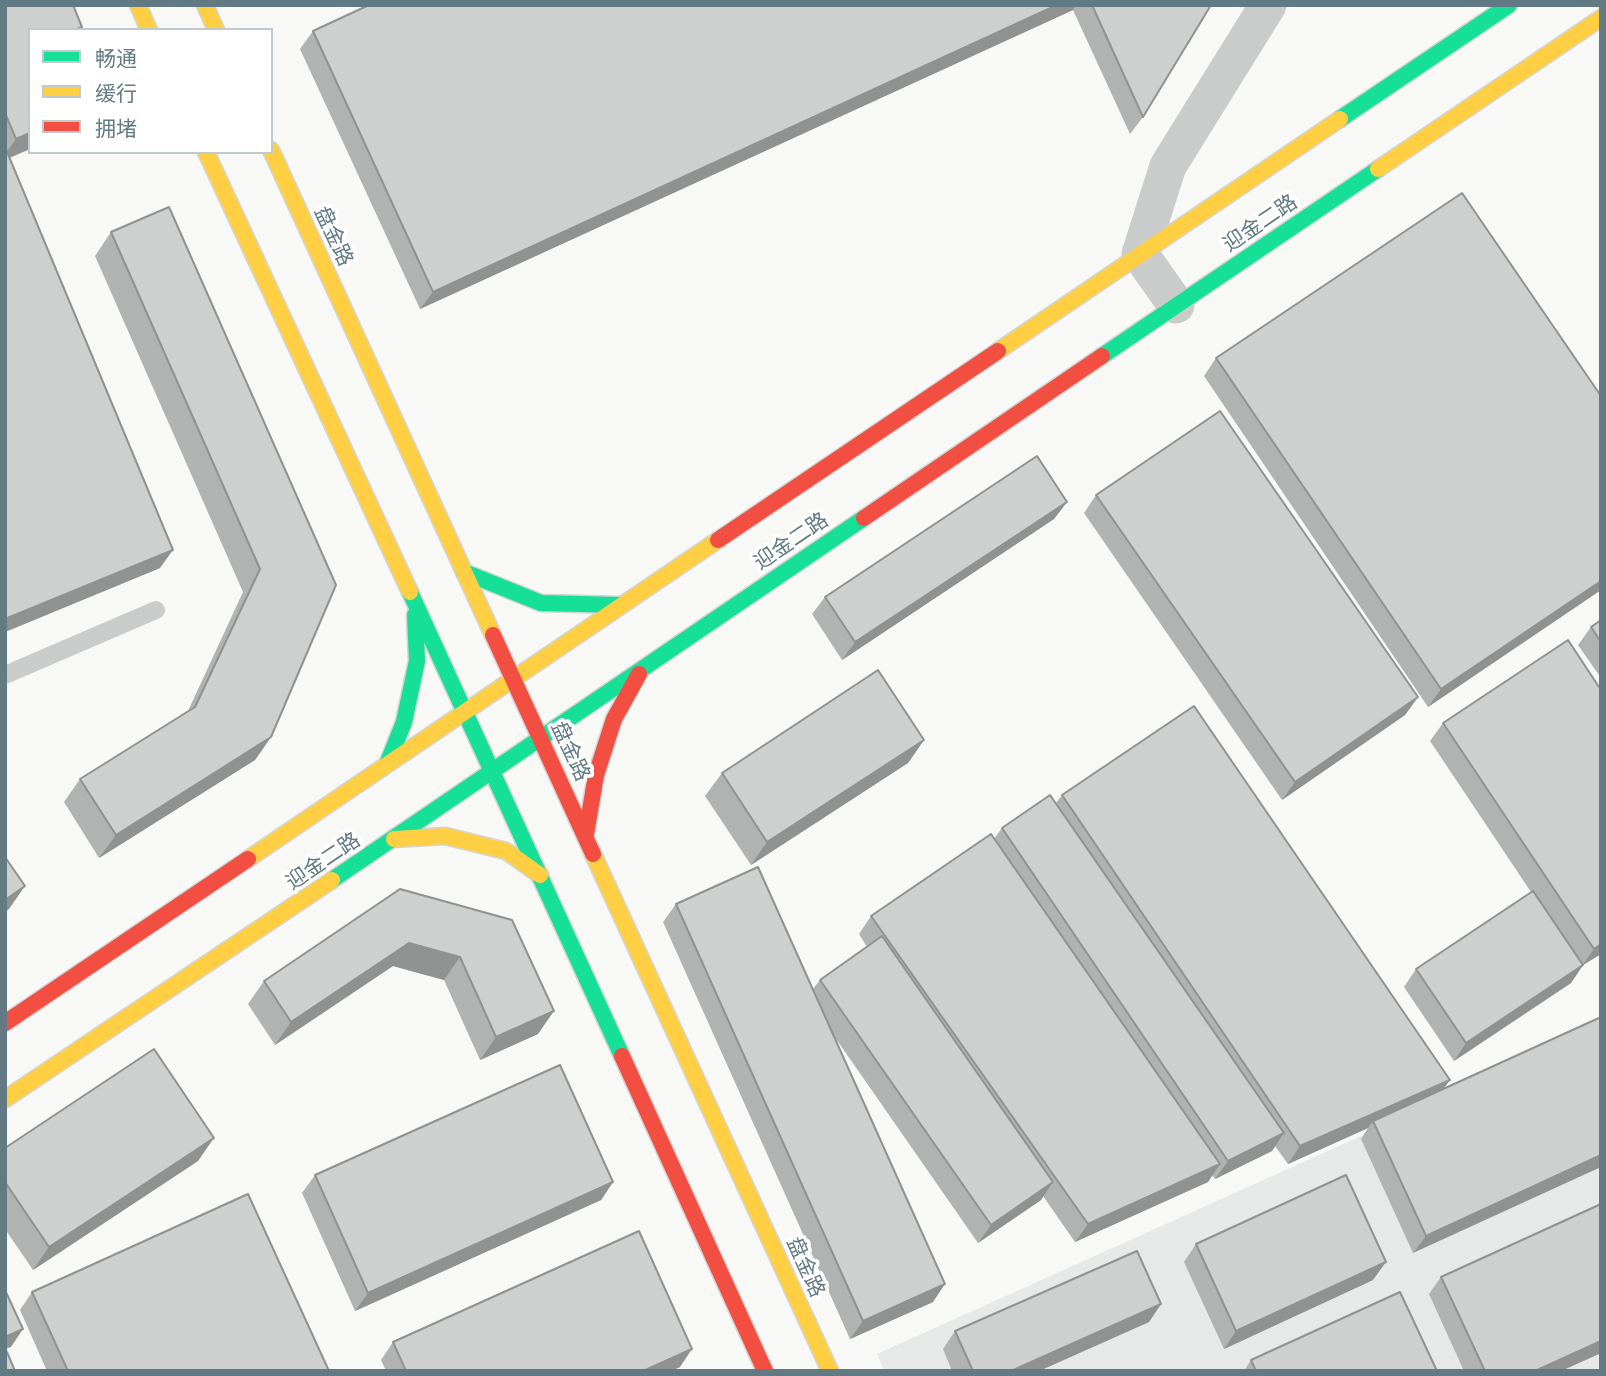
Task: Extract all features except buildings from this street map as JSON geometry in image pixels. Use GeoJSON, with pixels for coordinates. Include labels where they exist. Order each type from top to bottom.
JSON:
{"type":"FeatureCollection","features":[{"type":"Feature","properties":{"kind":"street"},"geometry":{"type":"LineString","coordinates":[[138,5],[148,28]]}},
{"type":"Feature","properties":{"kind":"street"},"geometry":{"type":"LineString","coordinates":[[205,5],[215,28]]}},
{"type":"Feature","properties":{"kind":"street"},"geometry":{"type":"LineString","coordinates":[[1176,305],[1140,254],[1168,166],[1268,5]]}},
{"type":"Feature","properties":{"kind":"street","name":"迎金二路"},"geometry":{"type":"LineString","coordinates":[[5,1023],[1509,5]]}},
{"type":"Feature","properties":{"kind":"street","name":"迎金二路"},"geometry":{"type":"LineString","coordinates":[[5,1099],[394,839],[1601,18]]}},
{"type":"Feature","properties":{"kind":"street"},"geometry":{"type":"LineString","coordinates":[[207,154],[465,710],[765,1371]]}},
{"type":"Feature","properties":{"kind":"street","name":"盘金路"},"geometry":{"type":"LineString","coordinates":[[273,154],[830,1371]]}},
{"type":"Feature","properties":{"kind":"street"},"geometry":{"type":"LineString","coordinates":[[464,572],[541,603],[620,605]]}},
{"type":"Feature","properties":{"kind":"street"},"geometry":{"type":"LineString","coordinates":[[388,762],[404,722],[417,662],[415,603]]}},
{"type":"Feature","properties":{"kind":"street"},"geometry":{"type":"LineString","coordinates":[[586,834],[596,775],[614,719],[642,668]]}},
{"type":"Feature","properties":{"kind":"street"},"geometry":{"type":"LineString","coordinates":[[394,839],[445,836],[506,851],[540,875]]}},
{"type":"Feature","properties":{"kind":"lane"},"geometry":{"type":"LineString","coordinates":[[5,675],[156,610]]}},
{"type":"Feature","properties":{"kind":"shaded area"},"geometry":{"type":"Polygon","coordinates":[[[1601,1028],[1601,1371],[884,1371],[877,1354],[1601,1028]]]}},
{"type":"Feature","properties":{"kind":"traffic: fast"},"geometry":{"type":"LineString","coordinates":[[1340,119],[1509,5]]}},
{"type":"Feature","properties":{"kind":"traffic: fast"},"geometry":{"type":"LineString","coordinates":[[1102,356],[1378,169]]}},
{"type":"Feature","properties":{"kind":"traffic: fast"},"geometry":{"type":"LineString","coordinates":[[332,880],[864,518]]}},
{"type":"Feature","properties":{"kind":"traffic: fast"},"geometry":{"type":"LineString","coordinates":[[464,572],[541,603],[620,605]]}},
{"type":"Feature","properties":{"kind":"traffic: fast"},"geometry":{"type":"LineString","coordinates":[[410,592],[622,1056]]}},
{"type":"Feature","properties":{"kind":"traffic: fast"},"geometry":{"type":"LineString","coordinates":[[388,762],[404,722],[417,661],[415,615]]}},
{"type":"Feature","properties":{"kind":"traffic: slow"},"geometry":{"type":"LineString","coordinates":[[138,5],[148,28]]}},
{"type":"Feature","properties":{"kind":"traffic: slow"},"geometry":{"type":"LineString","coordinates":[[205,5],[215,28]]}},
{"type":"Feature","properties":{"kind":"traffic: slow"},"geometry":{"type":"LineString","coordinates":[[1378,169],[1601,18]]}},
{"type":"Feature","properties":{"kind":"traffic: slow"},"geometry":{"type":"LineString","coordinates":[[998,351],[1340,119]]}},
{"type":"Feature","properties":{"kind":"traffic: slow"},"geometry":{"type":"LineString","coordinates":[[207,154],[410,592]]}},
{"type":"Feature","properties":{"kind":"traffic: slow"},"geometry":{"type":"LineString","coordinates":[[273,154],[493,635]]}},
{"type":"Feature","properties":{"kind":"traffic: slow"},"geometry":{"type":"LineString","coordinates":[[248,859],[718,540]]}},
{"type":"Feature","properties":{"kind":"traffic: slow"},"geometry":{"type":"LineString","coordinates":[[394,839],[445,836],[506,851],[540,875]]}},
{"type":"Feature","properties":{"kind":"traffic: slow"},"geometry":{"type":"LineString","coordinates":[[593,854],[830,1371]]}},
{"type":"Feature","properties":{"kind":"traffic: slow"},"geometry":{"type":"LineString","coordinates":[[5,1099],[332,880]]}},
{"type":"Feature","properties":{"kind":"traffic: jam"},"geometry":{"type":"LineString","coordinates":[[718,540],[998,351]]}},
{"type":"Feature","properties":{"kind":"traffic: jam"},"geometry":{"type":"LineString","coordinates":[[864,518],[1102,356]]}},
{"type":"Feature","properties":{"kind":"traffic: jam"},"geometry":{"type":"LineString","coordinates":[[493,635],[593,854]]}},
{"type":"Feature","properties":{"kind":"traffic: jam"},"geometry":{"type":"LineString","coordinates":[[586,834],[596,775],[614,719],[639,674]]}},
{"type":"Feature","properties":{"kind":"traffic: jam"},"geometry":{"type":"LineString","coordinates":[[5,1023],[248,859]]}},
{"type":"Feature","properties":{"kind":"traffic: jam"},"geometry":{"type":"LineString","coordinates":[[622,1056],[765,1371]]}}]}
